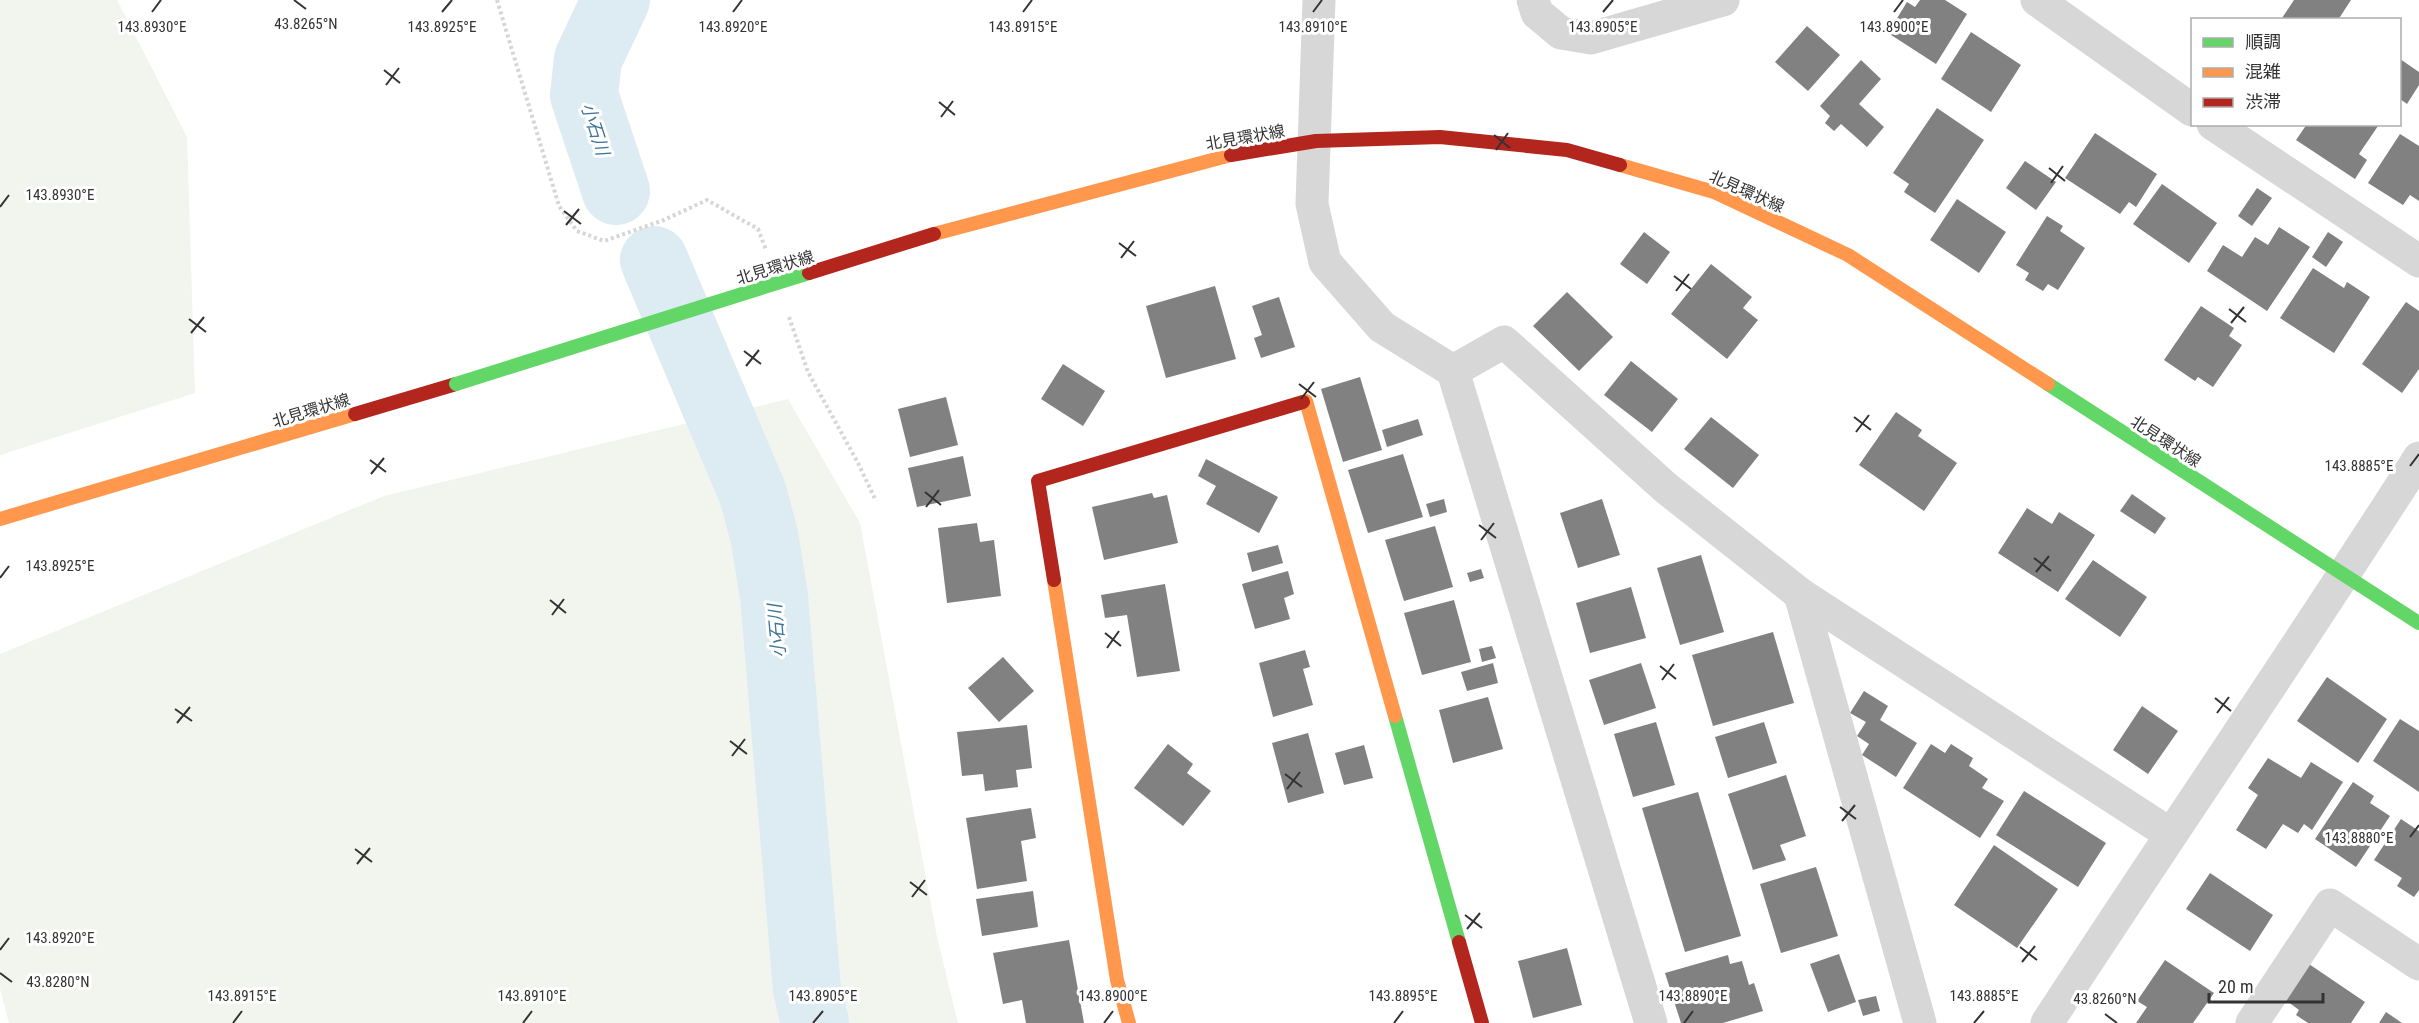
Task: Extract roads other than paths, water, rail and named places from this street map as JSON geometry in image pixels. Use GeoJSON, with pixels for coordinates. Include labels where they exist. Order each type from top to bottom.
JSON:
{"type":"FeatureCollection","features":[{"type":"Feature","properties":{"kind":"main road","name":"北見環状線"},"geometry":{"type":"LineString","coordinates":[[0,519],[456,384],[934,234],[1060,202],[1216,157],[1316,141],[1440,137],[1567,150],[1714,192],[1848,255],[2419,623]]}},
{"type":"Feature","properties":{"kind":"main road"},"geometry":{"type":"LineString","coordinates":[[1130,1023],[1115,969],[1038,481],[1306,401],[1482,1023]]}},
{"type":"Feature","properties":{"kind":"street"},"geometry":{"type":"LineString","coordinates":[[1319,0],[1316,141],[1312,204],[1325,262],[1382,327],[1453,371],[1651,1023]]}},
{"type":"Feature","properties":{"kind":"street"},"geometry":{"type":"LineString","coordinates":[[1533,0],[1537,14],[1561,33],[1591,38],[1723,0]]}},
{"type":"Feature","properties":{"kind":"street"},"geometry":{"type":"LineString","coordinates":[[2037,0],[2191,109]]}},
{"type":"Feature","properties":{"kind":"street"},"geometry":{"type":"LineString","coordinates":[[2216,126],[2419,261]]}},
{"type":"Feature","properties":{"kind":"street"},"geometry":{"type":"LineString","coordinates":[[1453,371],[1504,342],[1666,488],[1800,594],[2170,834]]}},
{"type":"Feature","properties":{"kind":"street"},"geometry":{"type":"LineString","coordinates":[[2047,1023],[2170,834],[2345,574],[2419,458]]}},
{"type":"Feature","properties":{"kind":"street"},"geometry":{"type":"LineString","coordinates":[[1800,594],[1920,1023]]}},
{"type":"Feature","properties":{"kind":"street"},"geometry":{"type":"LineString","coordinates":[[2252,1023],[2330,905],[2419,964]]}},
{"type":"Feature","properties":{"kind":"waterway","name":"小石川"},"geometry":{"type":"LineString","coordinates":[[616,0],[588,59],[584,95],[616,191]]}},
{"type":"Feature","properties":{"kind":"waterway","name":"小石川"},"geometry":{"type":"LineString","coordinates":[[654,260],[753,494],[764,535],[774,596],[807,989],[815,1023]]}}]}
